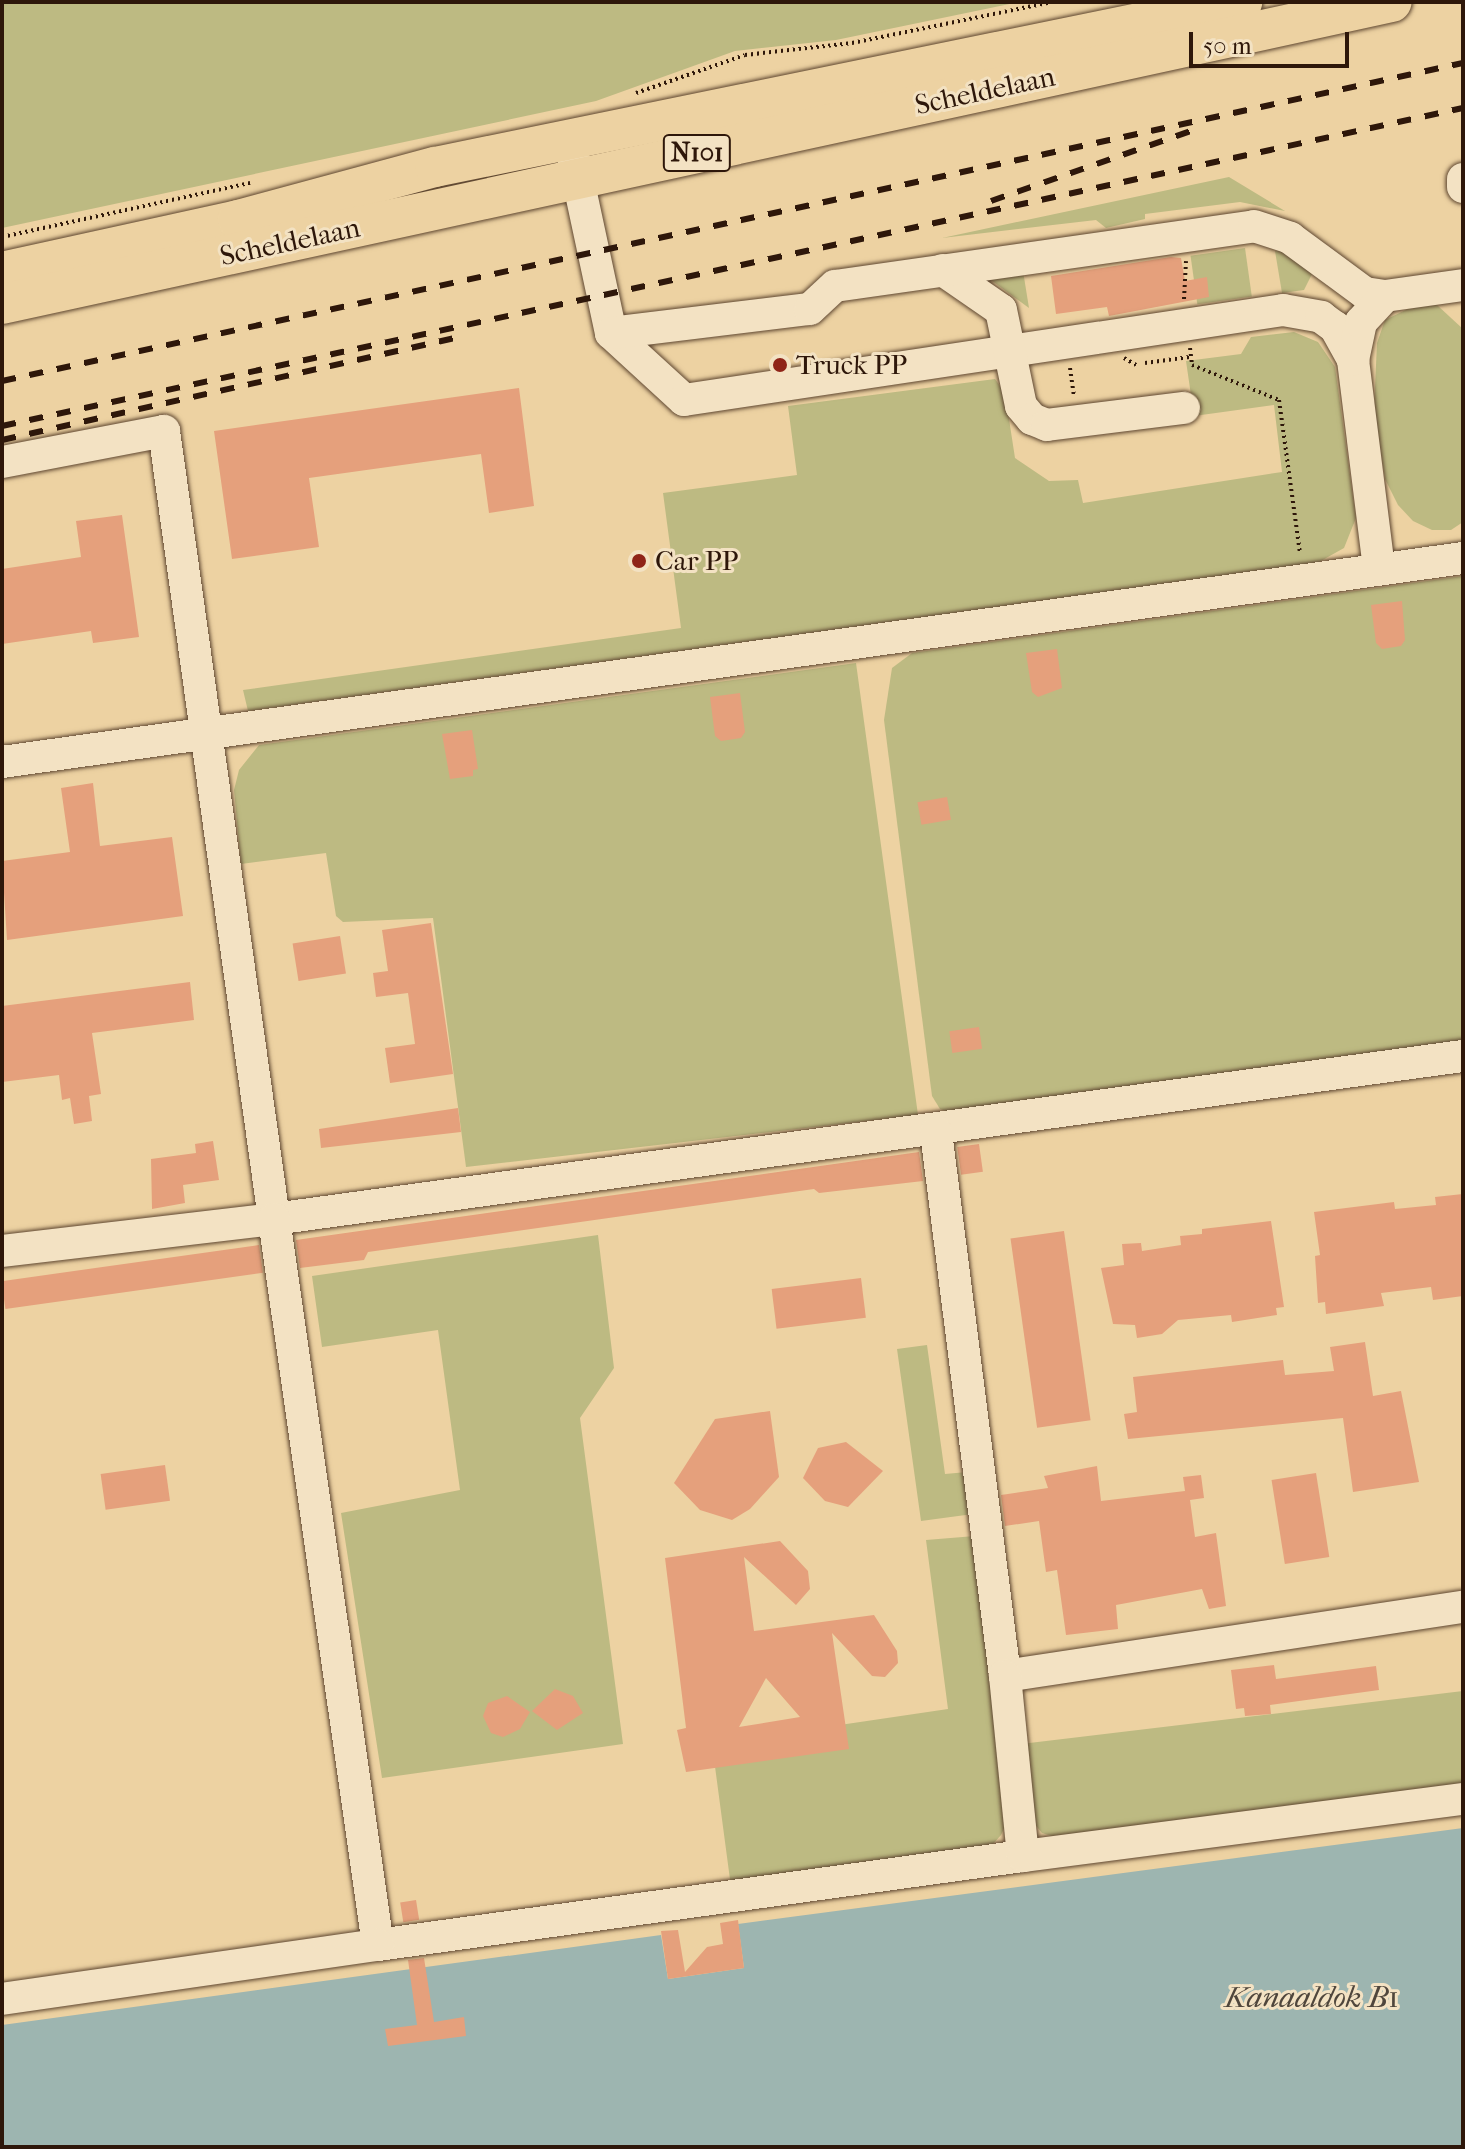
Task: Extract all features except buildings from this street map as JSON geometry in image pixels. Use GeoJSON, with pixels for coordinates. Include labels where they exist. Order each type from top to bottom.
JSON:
{"type":"FeatureCollection","features":[{"type":"Feature","properties":{"kind":"main road","name":"Scheldelaan"},"geometry":{"type":"LineString","coordinates":[[2,272],[570,138],[1242,2]]}},
{"type":"Feature","properties":{"kind":"main road","name":"Scheldelaan"},"geometry":{"type":"LineString","coordinates":[[2,304],[1392,2]]}},
{"type":"Feature","properties":{"kind":"lane"},"geometry":{"type":"LineString","coordinates":[[570,138],[611,333],[684,400],[1134,331],[1306,311],[1335,327],[1353,360]]}},
{"type":"Feature","properties":{"kind":"lane"},"geometry":{"type":"LineString","coordinates":[[1463,179],[1463,187]]}},
{"type":"Feature","properties":{"kind":"lane"},"geometry":{"type":"LineString","coordinates":[[611,333],[810,309],[835,286],[1165,239],[1271,228],[1349,286],[1385,296],[1463,285]]}},
{"type":"Feature","properties":{"kind":"lane"},"geometry":{"type":"LineString","coordinates":[[943,270],[1001,310],[1021,406],[1032,419],[1047,425],[1184,408]]}},
{"type":"Feature","properties":{"kind":"lane"},"geometry":{"type":"LineString","coordinates":[[1379,568],[1353,360],[1361,322],[1385,296]]}},
{"type":"Feature","properties":{"kind":"lane"},"geometry":{"type":"LineString","coordinates":[[2,462],[164,431],[378,1945]]}},
{"type":"Feature","properties":{"kind":"lane"},"geometry":{"type":"LineString","coordinates":[[2,762],[1463,558]]}},
{"type":"Feature","properties":{"kind":"lane"},"geometry":{"type":"LineString","coordinates":[[2,1251],[274,1219],[936,1132],[1463,1056]]}},
{"type":"Feature","properties":{"kind":"lane"},"geometry":{"type":"LineString","coordinates":[[936,1132],[1005,1676],[1023,1856]]}},
{"type":"Feature","properties":{"kind":"lane"},"geometry":{"type":"LineString","coordinates":[[1005,1676],[1463,1607]]}},
{"type":"Feature","properties":{"kind":"lane"},"geometry":{"type":"LineString","coordinates":[[2,1999],[1023,1856],[1463,1799]]}},
{"type":"Feature","properties":{"kind":"path"},"geometry":{"type":"LineString","coordinates":[[1165,239],[1167,253],[1184,250],[1192,365],[1279,400],[1303,579]]}},
{"type":"Feature","properties":{"kind":"path"},"geometry":{"type":"LineString","coordinates":[[1145,363],[1191,357]]}},
{"type":"Feature","properties":{"kind":"shaded area"},"geometry":{"type":"Polygon","coordinates":[[[2,2],[1019,2],[836,40],[735,51],[596,101],[2,228],[2,2]]]}},
{"type":"Feature","properties":{"kind":"shaded area"},"geometry":{"type":"Polygon","coordinates":[[[1229,177],[1285,211],[1240,202],[1145,214],[1145,219],[1106,228],[1096,220],[942,238],[1229,177]]]}},
{"type":"Feature","properties":{"kind":"shaded area"},"geometry":{"type":"Polygon","coordinates":[[[1245,248],[1252,297],[1197,304],[1191,256],[1245,248]]]}},
{"type":"Feature","properties":{"kind":"shaded area"},"geometry":{"type":"Polygon","coordinates":[[[1286,249],[1312,274],[1304,290],[1282,293],[1275,251],[1286,249]]]}},
{"type":"Feature","properties":{"kind":"shaded area"},"geometry":{"type":"Polygon","coordinates":[[[1023,271],[1029,308],[987,277],[1023,271]]]}},
{"type":"Feature","properties":{"kind":"shaded area"},"geometry":{"type":"Polygon","coordinates":[[[1420,303],[1437,305],[1463,329],[1463,522],[1451,530],[1432,530],[1413,521],[1398,505],[1385,479],[1374,410],[1377,343],[1385,320],[1420,303]]]}},
{"type":"Feature","properties":{"kind":"shaded area"},"geometry":{"type":"Polygon","coordinates":[[[1294,332],[1318,342],[1335,367],[1356,518],[1344,548],[1319,562],[248,711],[243,690],[681,628],[663,493],[797,475],[788,406],[995,379],[1005,393],[1015,458],[1049,481],[1078,480],[1083,503],[1282,472],[1274,405],[1194,416],[1186,361],[1241,354],[1251,337],[1294,332]]]}},
{"type":"Feature","properties":{"kind":"shaded area"},"geometry":{"type":"Polygon","coordinates":[[[1463,576],[1463,1042],[953,1113],[940,1109],[932,1096],[884,720],[892,668],[912,653],[1463,576]]]}},
{"type":"Feature","properties":{"kind":"shaded area"},"geometry":{"type":"Polygon","coordinates":[[[856,663],[918,1115],[466,1167],[433,918],[343,922],[336,916],[326,853],[241,864],[234,790],[239,770],[259,745],[856,663]]]}},
{"type":"Feature","properties":{"kind":"shaded area"},"geometry":{"type":"Polygon","coordinates":[[[598,1235],[614,1368],[580,1418],[623,1744],[382,1778],[341,1513],[460,1490],[438,1330],[322,1347],[312,1276],[598,1235]]]}},
{"type":"Feature","properties":{"kind":"shaded area"},"geometry":{"type":"Polygon","coordinates":[[[927,1345],[945,1474],[967,1472],[973,1514],[921,1521],[897,1349],[927,1345]]]}},
{"type":"Feature","properties":{"kind":"shaded area"},"geometry":{"type":"Polygon","coordinates":[[[975,1536],[1007,1822],[1001,1835],[985,1853],[731,1887],[712,1744],[948,1709],[926,1540],[975,1536]]]}},
{"type":"Feature","properties":{"kind":"shaded area"},"geometry":{"type":"Polygon","coordinates":[[[1463,1691],[1463,1786],[1055,1837],[1042,1833],[1033,1822],[1021,1744],[1463,1691]]]}},
{"type":"Feature","properties":{"kind":"water","name":"Kanaaldok B1"},"geometry":{"type":"Polygon","coordinates":[[[1463,1828],[1463,2147],[2,2147],[2,2025],[661,1935],[668,1979],[744,1968],[738,1924],[1463,1828]]]}},
{"type":"Feature","properties":{"kind":"railway"},"geometry":{"type":"LineString","coordinates":[[2,381],[1463,63]]}},
{"type":"Feature","properties":{"kind":"railway"},"geometry":{"type":"LineString","coordinates":[[2,426],[1463,108]]}},
{"type":"Feature","properties":{"kind":"railway"},"geometry":{"type":"LineString","coordinates":[[991,201],[1191,131]]}},
{"type":"Feature","properties":{"kind":"railway"},"geometry":{"type":"LineString","coordinates":[[2,440],[454,338]]}},
{"type":"Feature","properties":{"kind":"place","name":"Truck PP"},"geometry":{"type":"Point","coordinates":[780,365]}},
{"type":"Feature","properties":{"kind":"place","name":"Car PP"},"geometry":{"type":"Point","coordinates":[639,561]}}]}
